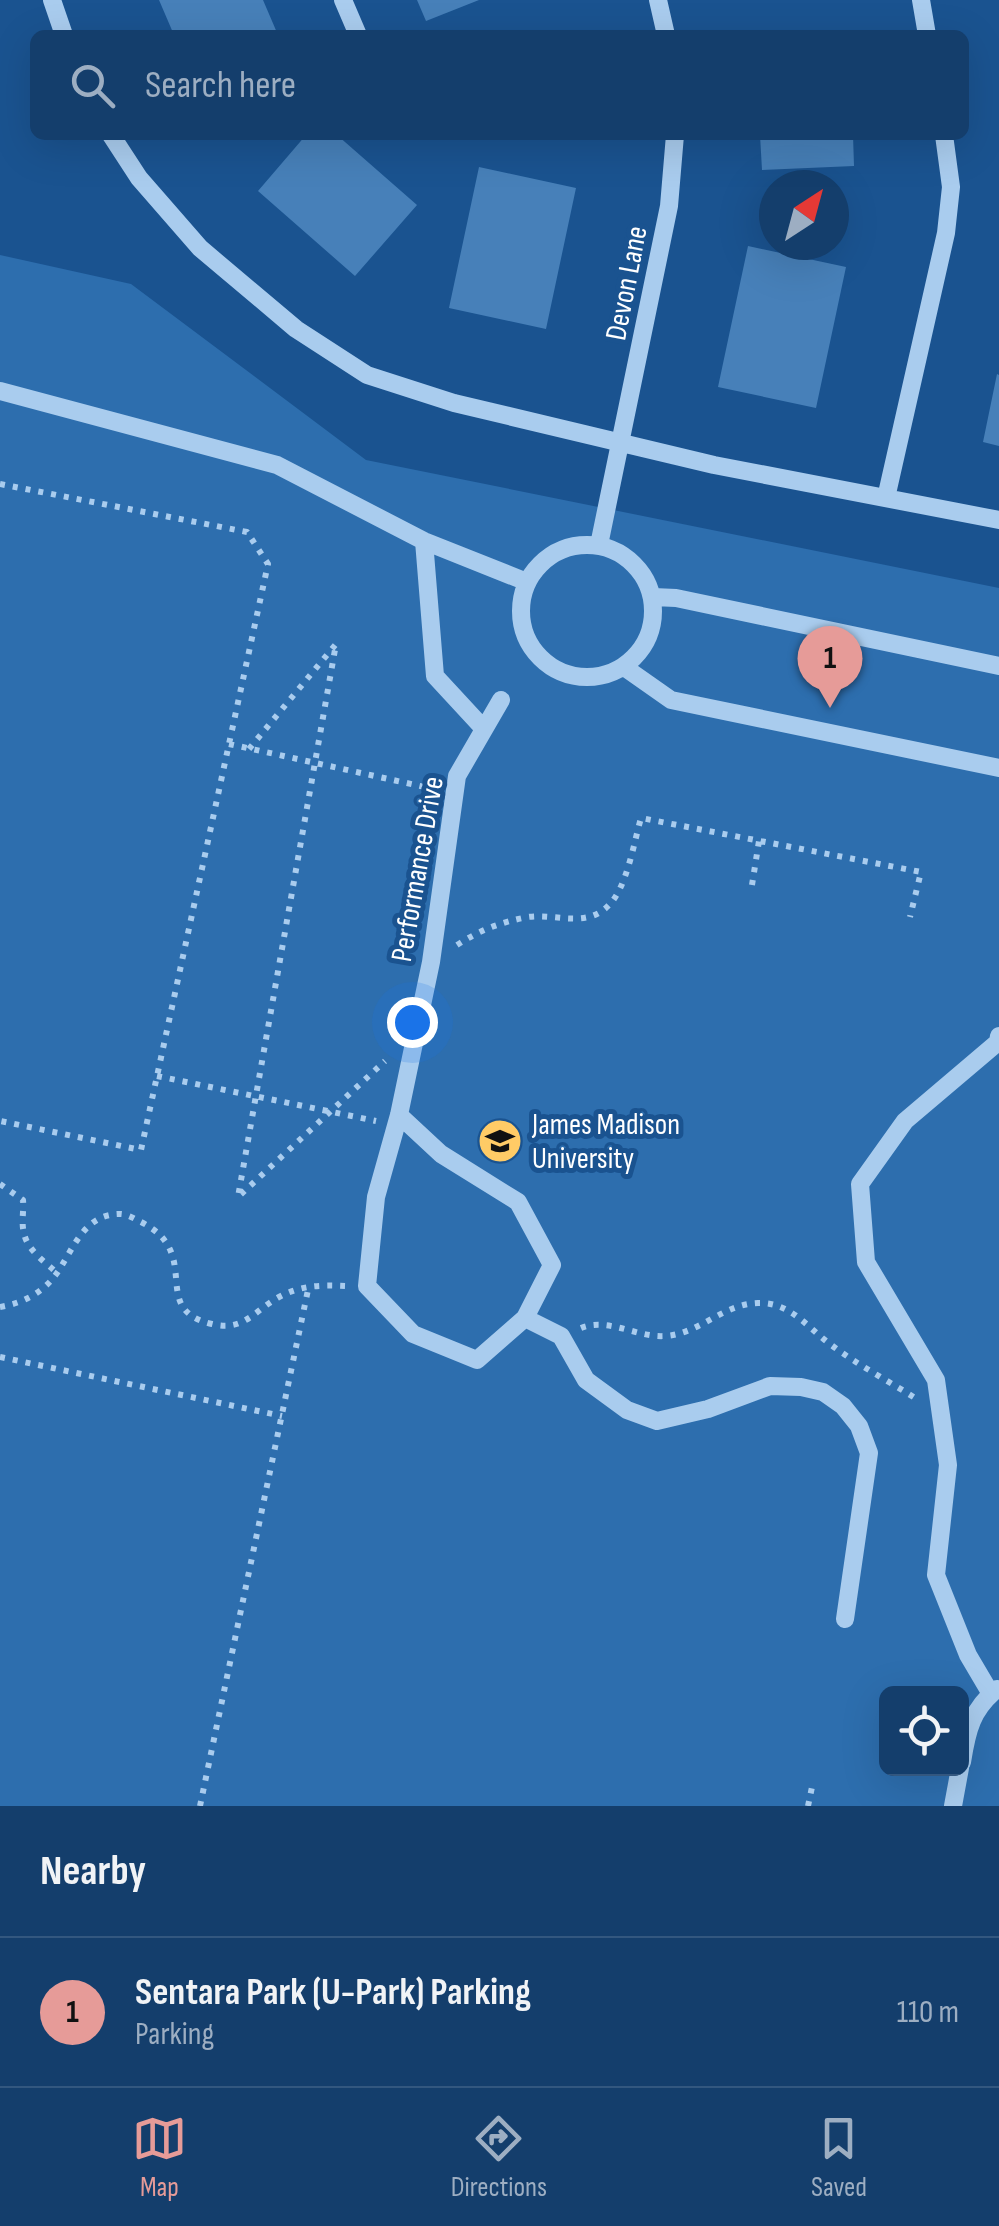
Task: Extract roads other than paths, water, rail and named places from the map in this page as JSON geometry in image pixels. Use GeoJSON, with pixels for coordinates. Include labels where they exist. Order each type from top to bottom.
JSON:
{"type":"FeatureCollection","features":[{"type":"Feature","properties":{"kind":"street"},"geometry":{"type":"LineString","coordinates":[[52,0],[62,30]]}},
{"type":"Feature","properties":{"kind":"street"},"geometry":{"type":"LineString","coordinates":[[343,0],[356,30]]}},
{"type":"Feature","properties":{"kind":"street"},"geometry":{"type":"LineString","coordinates":[[658,0],[665,30]]}},
{"type":"Feature","properties":{"kind":"street"},"geometry":{"type":"LineString","coordinates":[[921,0],[926,30]]}},
{"type":"Feature","properties":{"kind":"street"},"geometry":{"type":"LineString","coordinates":[[115,140],[164,210],[200,248],[263,304],[358,370],[425,396],[714,465],[999,520]]}},
{"type":"Feature","properties":{"kind":"street","name":"Devon Lane"},"geometry":{"type":"LineString","coordinates":[[599,546],[669,206],[675,140]]}},
{"type":"Feature","properties":{"kind":"street"},"geometry":{"type":"LineString","coordinates":[[886,498],[946,233],[951,188],[945,140]]}},
{"type":"Feature","properties":{"kind":"street"},"geometry":{"type":"LineString","coordinates":[[0,391],[277,464],[424,541],[527,582]]}},
{"type":"Feature","properties":{"kind":"street"},"geometry":{"type":"LineString","coordinates":[[424,541],[435,676],[484,729]]}},
{"type":"Feature","properties":{"kind":"street"},"geometry":{"type":"LineString","coordinates":[[581,545],[599,546],[628,558],[639,569],[653,598],[655,613],[644,646],[624,666],[602,676],[584,678],[549,665],[535,652],[521,618],[527,582],[549,556],[581,545]]}},
{"type":"Feature","properties":{"kind":"street"},"geometry":{"type":"LineString","coordinates":[[653,598],[676,598],[999,666]]}},
{"type":"Feature","properties":{"kind":"street"},"geometry":{"type":"LineString","coordinates":[[624,666],[670,700],[999,768]]}},
{"type":"Feature","properties":{"kind":"street","name":"Performance Drive"},"geometry":{"type":"LineString","coordinates":[[500,700],[457,776],[430,962],[398,1120],[376,1197],[367,1286],[413,1334],[477,1360],[525,1318]]}},
{"type":"Feature","properties":{"kind":"street"},"geometry":{"type":"LineString","coordinates":[[969,1722],[981,1702],[995,1691],[968,1655],[936,1575],[948,1466],[936,1380],[866,1262],[860,1184],[906,1121],[998,1042],[999,1036]]}},
{"type":"Feature","properties":{"kind":"street"},"geometry":{"type":"LineString","coordinates":[[398,1120],[440,1154],[518,1202],[552,1265],[525,1318],[562,1336],[586,1380],[628,1410],[657,1422],[708,1410],[770,1386],[824,1392],[843,1406],[859,1426],[869,1454],[844,1619]]}},
{"type":"Feature","properties":{"kind":"street"},"geometry":{"type":"LineString","coordinates":[[953,1806],[959,1776]]}},
{"type":"Feature","properties":{"kind":"place","name":"Sentara Park (U-Park) Parking"},"geometry":{"type":"Point","coordinates":[830,708]}},
{"type":"Feature","properties":{"kind":"place","name":"James Madison University"},"geometry":{"type":"Point","coordinates":[500,1141]}}]}
